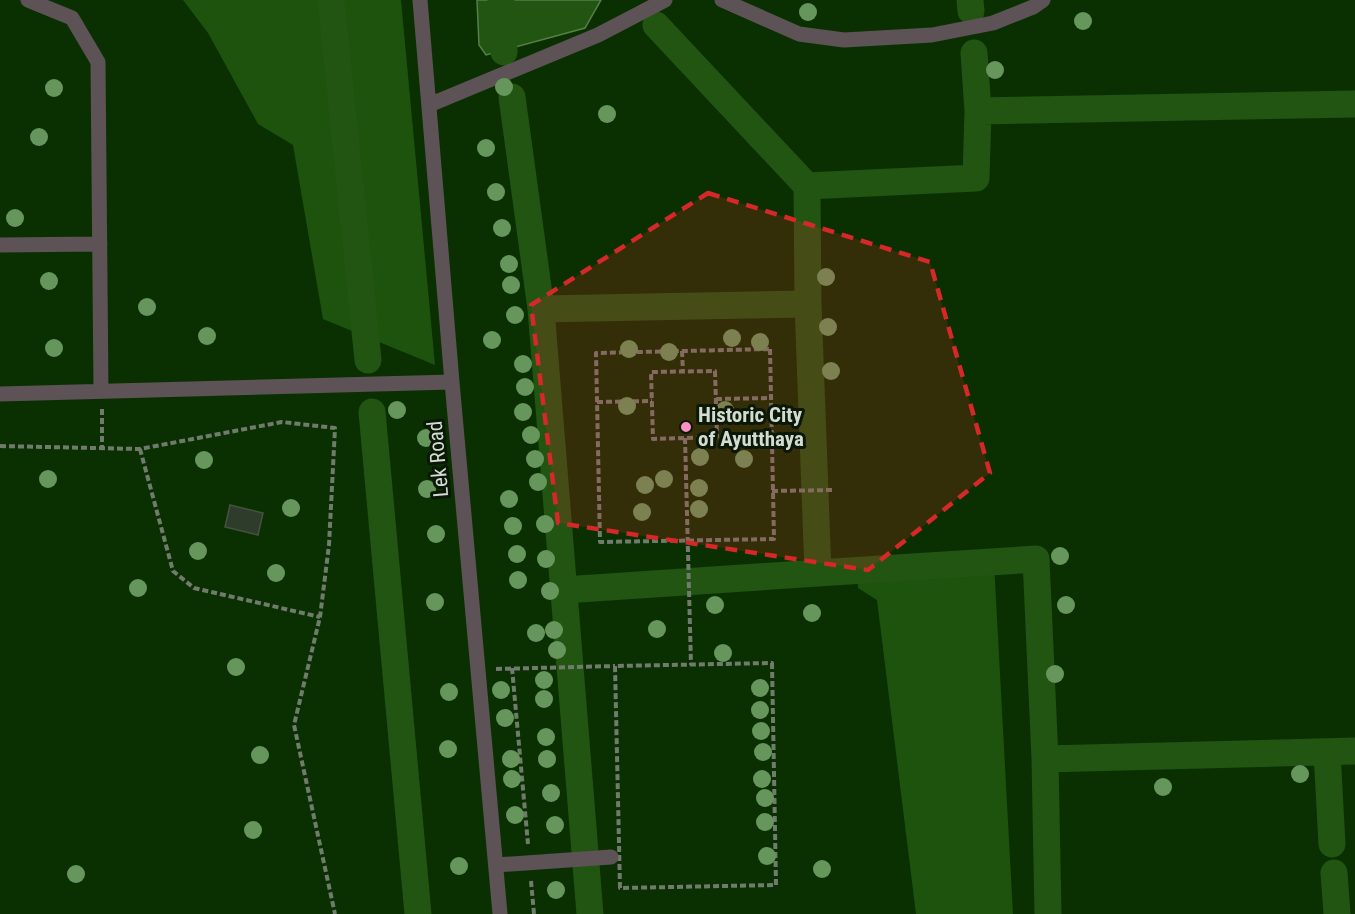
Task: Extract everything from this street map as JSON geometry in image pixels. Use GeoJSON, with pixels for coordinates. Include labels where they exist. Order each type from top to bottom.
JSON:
{"type":"FeatureCollection","features":[{"type":"Feature","properties":{"kind":"street"},"geometry":{"type":"LineString","coordinates":[[28,0],[72,18],[98,62],[101,391]]}},
{"type":"Feature","properties":{"kind":"street","name":"Lek Road"},"geometry":{"type":"LineString","coordinates":[[420,0],[500,914]]}},
{"type":"Feature","properties":{"kind":"street"},"geometry":{"type":"LineString","coordinates":[[429,105],[598,35],[665,0]]}},
{"type":"Feature","properties":{"kind":"street"},"geometry":{"type":"LineString","coordinates":[[722,0],[800,34],[844,40],[932,35],[993,23],[1034,7],[1043,0]]}},
{"type":"Feature","properties":{"kind":"street"},"geometry":{"type":"LineString","coordinates":[[0,245],[100,244]]}},
{"type":"Feature","properties":{"kind":"street"},"geometry":{"type":"LineString","coordinates":[[0,394],[452,382]]}},
{"type":"Feature","properties":{"kind":"street"},"geometry":{"type":"LineString","coordinates":[[495,865],[611,857]]}},
{"type":"Feature","properties":{"kind":"path"},"geometry":{"type":"LineString","coordinates":[[770,349],[774,539],[600,542],[596,353],[682,351],[770,349]]}},
{"type":"Feature","properties":{"kind":"path"},"geometry":{"type":"LineString","coordinates":[[682,351],[683,372]]}},
{"type":"Feature","properties":{"kind":"path"},"geometry":{"type":"LineString","coordinates":[[715,371],[717,437],[652,439],[651,372],[683,372],[715,371]]}},
{"type":"Feature","properties":{"kind":"path"},"geometry":{"type":"LineString","coordinates":[[101,391],[102,448]]}},
{"type":"Feature","properties":{"kind":"path"},"geometry":{"type":"LineString","coordinates":[[716,399],[771,398]]}},
{"type":"Feature","properties":{"kind":"path"},"geometry":{"type":"LineString","coordinates":[[597,402],[652,401]]}},
{"type":"Feature","properties":{"kind":"path"},"geometry":{"type":"LineString","coordinates":[[0,446],[140,448],[282,422],[335,428],[329,545],[320,617],[294,725],[336,914]]}},
{"type":"Feature","properties":{"kind":"path"},"geometry":{"type":"LineString","coordinates":[[685,438],[691,665]]}},
{"type":"Feature","properties":{"kind":"path"},"geometry":{"type":"LineString","coordinates":[[140,448],[173,571],[194,588],[320,617]]}},
{"type":"Feature","properties":{"kind":"path"},"geometry":{"type":"LineString","coordinates":[[772,491],[833,490]]}},
{"type":"Feature","properties":{"kind":"path"},"geometry":{"type":"LineString","coordinates":[[478,669],[600,666],[771,663],[776,885],[620,888],[615,666]]}},
{"type":"Feature","properties":{"kind":"path"},"geometry":{"type":"LineString","coordinates":[[512,668],[534,914]]}},
{"type":"Feature","properties":{"kind":"highlighted area"},"geometry":{"type":"Polygon","coordinates":[[[708,193],[930,262],[990,473],[868,570],[558,523],[531,305],[708,193]]]}},
{"type":"Feature","properties":{"kind":"shaded area"},"geometry":{"type":"Polygon","coordinates":[[[0,0],[1355,0],[1355,914],[0,914],[0,0]]]}},
{"type":"Feature","properties":{"kind":"shaded area"},"geometry":{"type":"Polygon","coordinates":[[[183,0],[401,0],[435,365],[323,319],[293,145],[258,124],[208,33],[183,0]]]}},
{"type":"Feature","properties":{"kind":"shaded area"},"geometry":{"type":"Polygon","coordinates":[[[477,0],[601,0],[585,28],[486,55],[479,45],[477,0]]]}},
{"type":"Feature","properties":{"kind":"shaded area"},"geometry":{"type":"Polygon","coordinates":[[[994,563],[1013,914],[916,914],[877,600],[858,588],[857,571],[994,563]]]}},
{"type":"Feature","properties":{"kind":"building"},"geometry":{"type":"Polygon","coordinates":[[[230,505],[263,513],[258,535],[225,527],[230,505]]]}},
{"type":"Feature","properties":{"kind":"waterway"},"geometry":{"type":"LineString","coordinates":[[331,0],[368,360]]}},
{"type":"Feature","properties":{"kind":"waterway"},"geometry":{"type":"LineString","coordinates":[[501,0],[504,52]]}},
{"type":"Feature","properties":{"kind":"waterway"},"geometry":{"type":"LineString","coordinates":[[970,0],[971,11]]}},
{"type":"Feature","properties":{"kind":"waterway"},"geometry":{"type":"LineString","coordinates":[[656,25],[807,186]]}},
{"type":"Feature","properties":{"kind":"waterway"},"geometry":{"type":"LineString","coordinates":[[974,53],[978,111],[976,178],[807,186],[808,304],[818,573],[1036,559],[1045,759],[1048,914]]}},
{"type":"Feature","properties":{"kind":"waterway"},"geometry":{"type":"LineString","coordinates":[[512,97],[541,309],[590,914]]}},
{"type":"Feature","properties":{"kind":"waterway"},"geometry":{"type":"LineString","coordinates":[[978,111],[1355,104]]}},
{"type":"Feature","properties":{"kind":"waterway"},"geometry":{"type":"LineString","coordinates":[[541,309],[808,304]]}},
{"type":"Feature","properties":{"kind":"waterway"},"geometry":{"type":"LineString","coordinates":[[372,412],[418,914]]}},
{"type":"Feature","properties":{"kind":"waterway"},"geometry":{"type":"LineString","coordinates":[[564,590],[818,573]]}},
{"type":"Feature","properties":{"kind":"waterway"},"geometry":{"type":"LineString","coordinates":[[1045,759],[1355,751]]}},
{"type":"Feature","properties":{"kind":"waterway"},"geometry":{"type":"LineString","coordinates":[[1327,752],[1332,844]]}},
{"type":"Feature","properties":{"kind":"waterway"},"geometry":{"type":"LineString","coordinates":[[1334,873],[1337,914]]}},
{"type":"Feature","properties":{"kind":"place","name":"Historic City of Ayutthaya"},"geometry":{"type":"Point","coordinates":[686,427]}}]}
